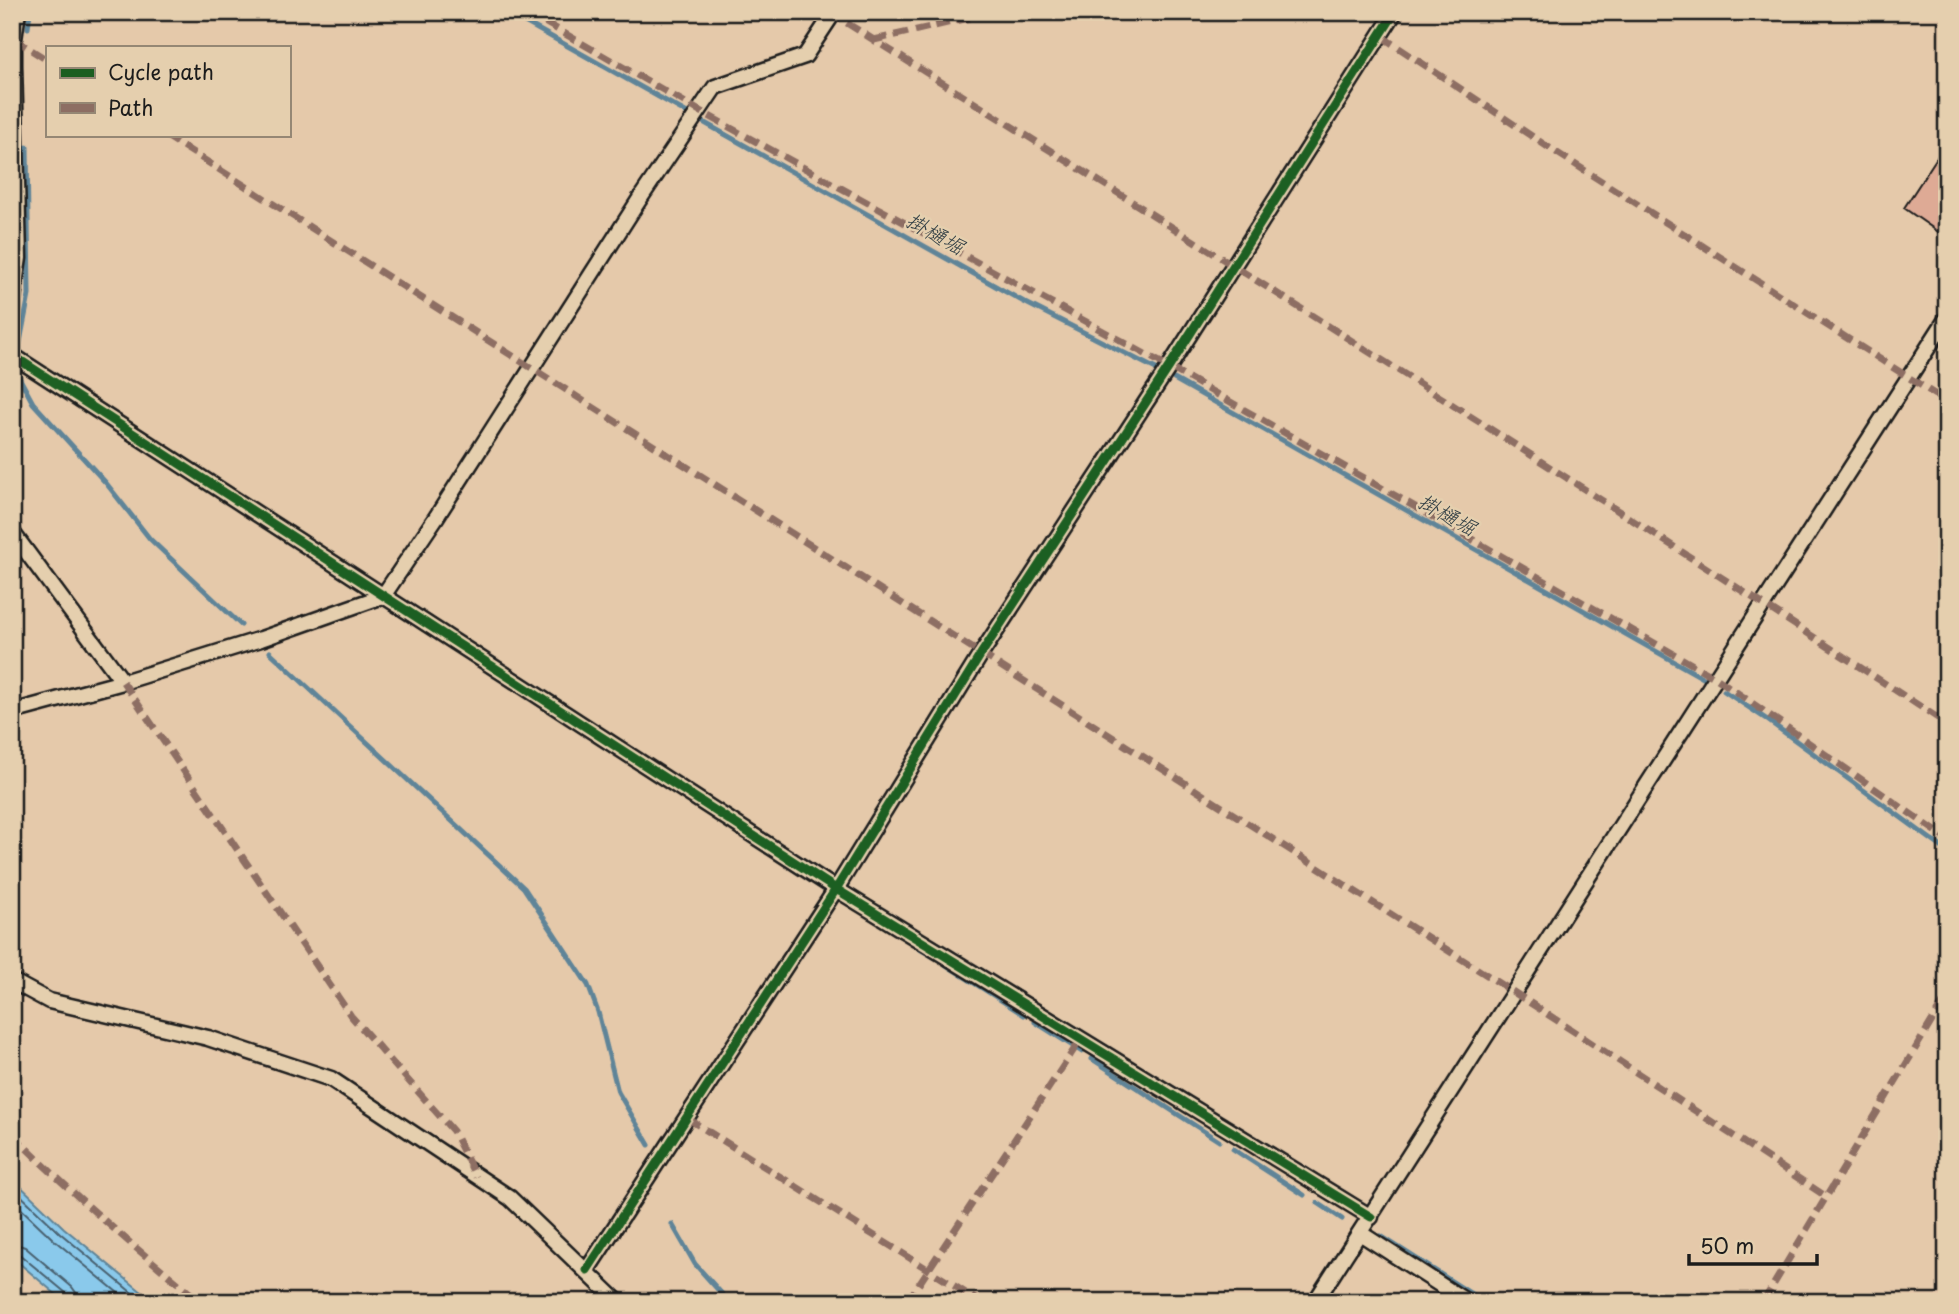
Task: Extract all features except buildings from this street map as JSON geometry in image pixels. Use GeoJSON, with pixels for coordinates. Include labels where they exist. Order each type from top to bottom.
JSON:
{"type":"FeatureCollection","features":[{"type":"Feature","properties":{"kind":"street"},"geometry":{"type":"LineString","coordinates":[[12,304],[19,258],[14,64],[18,12]]}},
{"type":"Feature","properties":{"kind":"street"},"geometry":{"type":"LineString","coordinates":[[12,712],[261,639],[383,596],[715,87],[805,56],[834,12]]}},
{"type":"Feature","properties":{"kind":"street"},"geometry":{"type":"LineString","coordinates":[[587,1270],[836,889],[981,654],[1165,374],[1395,12]]}},
{"type":"Feature","properties":{"kind":"street"},"geometry":{"type":"LineString","coordinates":[[1315,1302],[1947,318]]}},
{"type":"Feature","properties":{"kind":"street"},"geometry":{"type":"LineString","coordinates":[[12,355],[836,889],[1371,1217]]}},
{"type":"Feature","properties":{"kind":"street"},"geometry":{"type":"LineString","coordinates":[[12,533],[123,681]]}},
{"type":"Feature","properties":{"kind":"street"},"geometry":{"type":"LineString","coordinates":[[12,981],[48,1001],[208,1038],[331,1079],[510,1198],[618,1302]]}},
{"type":"Feature","properties":{"kind":"street"},"geometry":{"type":"LineString","coordinates":[[1360,1233],[1467,1302]]}},
{"type":"Feature","properties":{"kind":"path"},"geometry":{"type":"LineString","coordinates":[[12,1293],[22,1302]]}},
{"type":"Feature","properties":{"kind":"water"},"geometry":{"type":"Polygon","coordinates":[[[12,1178],[64,1228],[154,1302],[65,1302],[12,1257],[12,1178]]]}},
{"type":"Feature","properties":{"kind":"waterway"},"geometry":{"type":"LineString","coordinates":[[28,28],[30,12]]}},
{"type":"Feature","properties":{"kind":"waterway","name":"掛樋堀"},"geometry":{"type":"LineString","coordinates":[[507,12],[689,114]]}},
{"type":"Feature","properties":{"kind":"waterway","name":"掛樋堀"},"geometry":{"type":"LineString","coordinates":[[703,122],[1024,302],[1156,369]]}},
{"type":"Feature","properties":{"kind":"waterway"},"geometry":{"type":"LineString","coordinates":[[19,347],[29,295],[27,147]]}},
{"type":"Feature","properties":{"kind":"waterway"},"geometry":{"type":"LineString","coordinates":[[14,368],[33,403],[106,483],[150,539],[241,625]]}},
{"type":"Feature","properties":{"kind":"waterway","name":"掛樋堀"},"geometry":{"type":"LineString","coordinates":[[1174,379],[1705,679]]}},
{"type":"Feature","properties":{"kind":"waterway"},"geometry":{"type":"LineString","coordinates":[[270,652],[524,888],[588,985],[598,1012],[618,1092],[649,1145]]}},
{"type":"Feature","properties":{"kind":"waterway","name":"掛樋堀"},"geometry":{"type":"LineString","coordinates":[[1724,691],[1947,851]]}},
{"type":"Feature","properties":{"kind":"waterway"},"geometry":{"type":"LineString","coordinates":[[918,948],[934,957]]}},
{"type":"Feature","properties":{"kind":"waterway"},"geometry":{"type":"LineString","coordinates":[[946,965],[1024,1015]]}},
{"type":"Feature","properties":{"kind":"waterway"},"geometry":{"type":"LineString","coordinates":[[1035,1022],[1082,1052]]}},
{"type":"Feature","properties":{"kind":"waterway"},"geometry":{"type":"LineString","coordinates":[[1092,1059],[1219,1141]]}},
{"type":"Feature","properties":{"kind":"waterway"},"geometry":{"type":"LineString","coordinates":[[1233,1149],[1304,1195]]}},
{"type":"Feature","properties":{"kind":"waterway"},"geometry":{"type":"LineString","coordinates":[[1318,1203],[1342,1219]]}},
{"type":"Feature","properties":{"kind":"waterway"},"geometry":{"type":"LineString","coordinates":[[672,1224],[695,1264],[729,1302]]}},
{"type":"Feature","properties":{"kind":"waterway"},"geometry":{"type":"LineString","coordinates":[[1381,1236],[1484,1302]]}},
{"type":"Feature","properties":{"kind":"marked path"},"geometry":{"type":"LineString","coordinates":[[527,12],[698,110],[1169,367],[1716,678],[1947,839]]}},
{"type":"Feature","properties":{"kind":"marked path"},"geometry":{"type":"LineString","coordinates":[[829,12],[1390,365],[1947,724]]}},
{"type":"Feature","properties":{"kind":"marked path"},"geometry":{"type":"LineString","coordinates":[[874,40],[995,12]]}},
{"type":"Feature","properties":{"kind":"marked path"},"geometry":{"type":"LineString","coordinates":[[1381,36],[1548,147],[1947,402]]}},
{"type":"Feature","properties":{"kind":"marked path"},"geometry":{"type":"LineString","coordinates":[[14,39],[46,59]]}},
{"type":"Feature","properties":{"kind":"marked path"},"geometry":{"type":"LineString","coordinates":[[167,136],[1515,993],[1827,1197]]}},
{"type":"Feature","properties":{"kind":"marked path"},"geometry":{"type":"LineString","coordinates":[[123,682],[351,1016],[453,1131],[476,1177]]}},
{"type":"Feature","properties":{"kind":"marked path"},"geometry":{"type":"LineString","coordinates":[[1763,1302],[1947,996]]}},
{"type":"Feature","properties":{"kind":"marked path"},"geometry":{"type":"LineString","coordinates":[[907,1302],[1081,1039]]}},
{"type":"Feature","properties":{"kind":"marked path"},"geometry":{"type":"LineString","coordinates":[[687,1118],[980,1302]]}},
{"type":"Feature","properties":{"kind":"marked path"},"geometry":{"type":"LineString","coordinates":[[12,1134],[105,1221],[201,1302]]}},
{"type":"Feature","properties":{"kind":"cycle path"},"geometry":{"type":"LineString","coordinates":[[587,1270],[836,889],[981,654],[1169,367],[1395,12]]}},
{"type":"Feature","properties":{"kind":"cycle path"},"geometry":{"type":"LineString","coordinates":[[12,355],[836,889],[1371,1217]]}}]}
